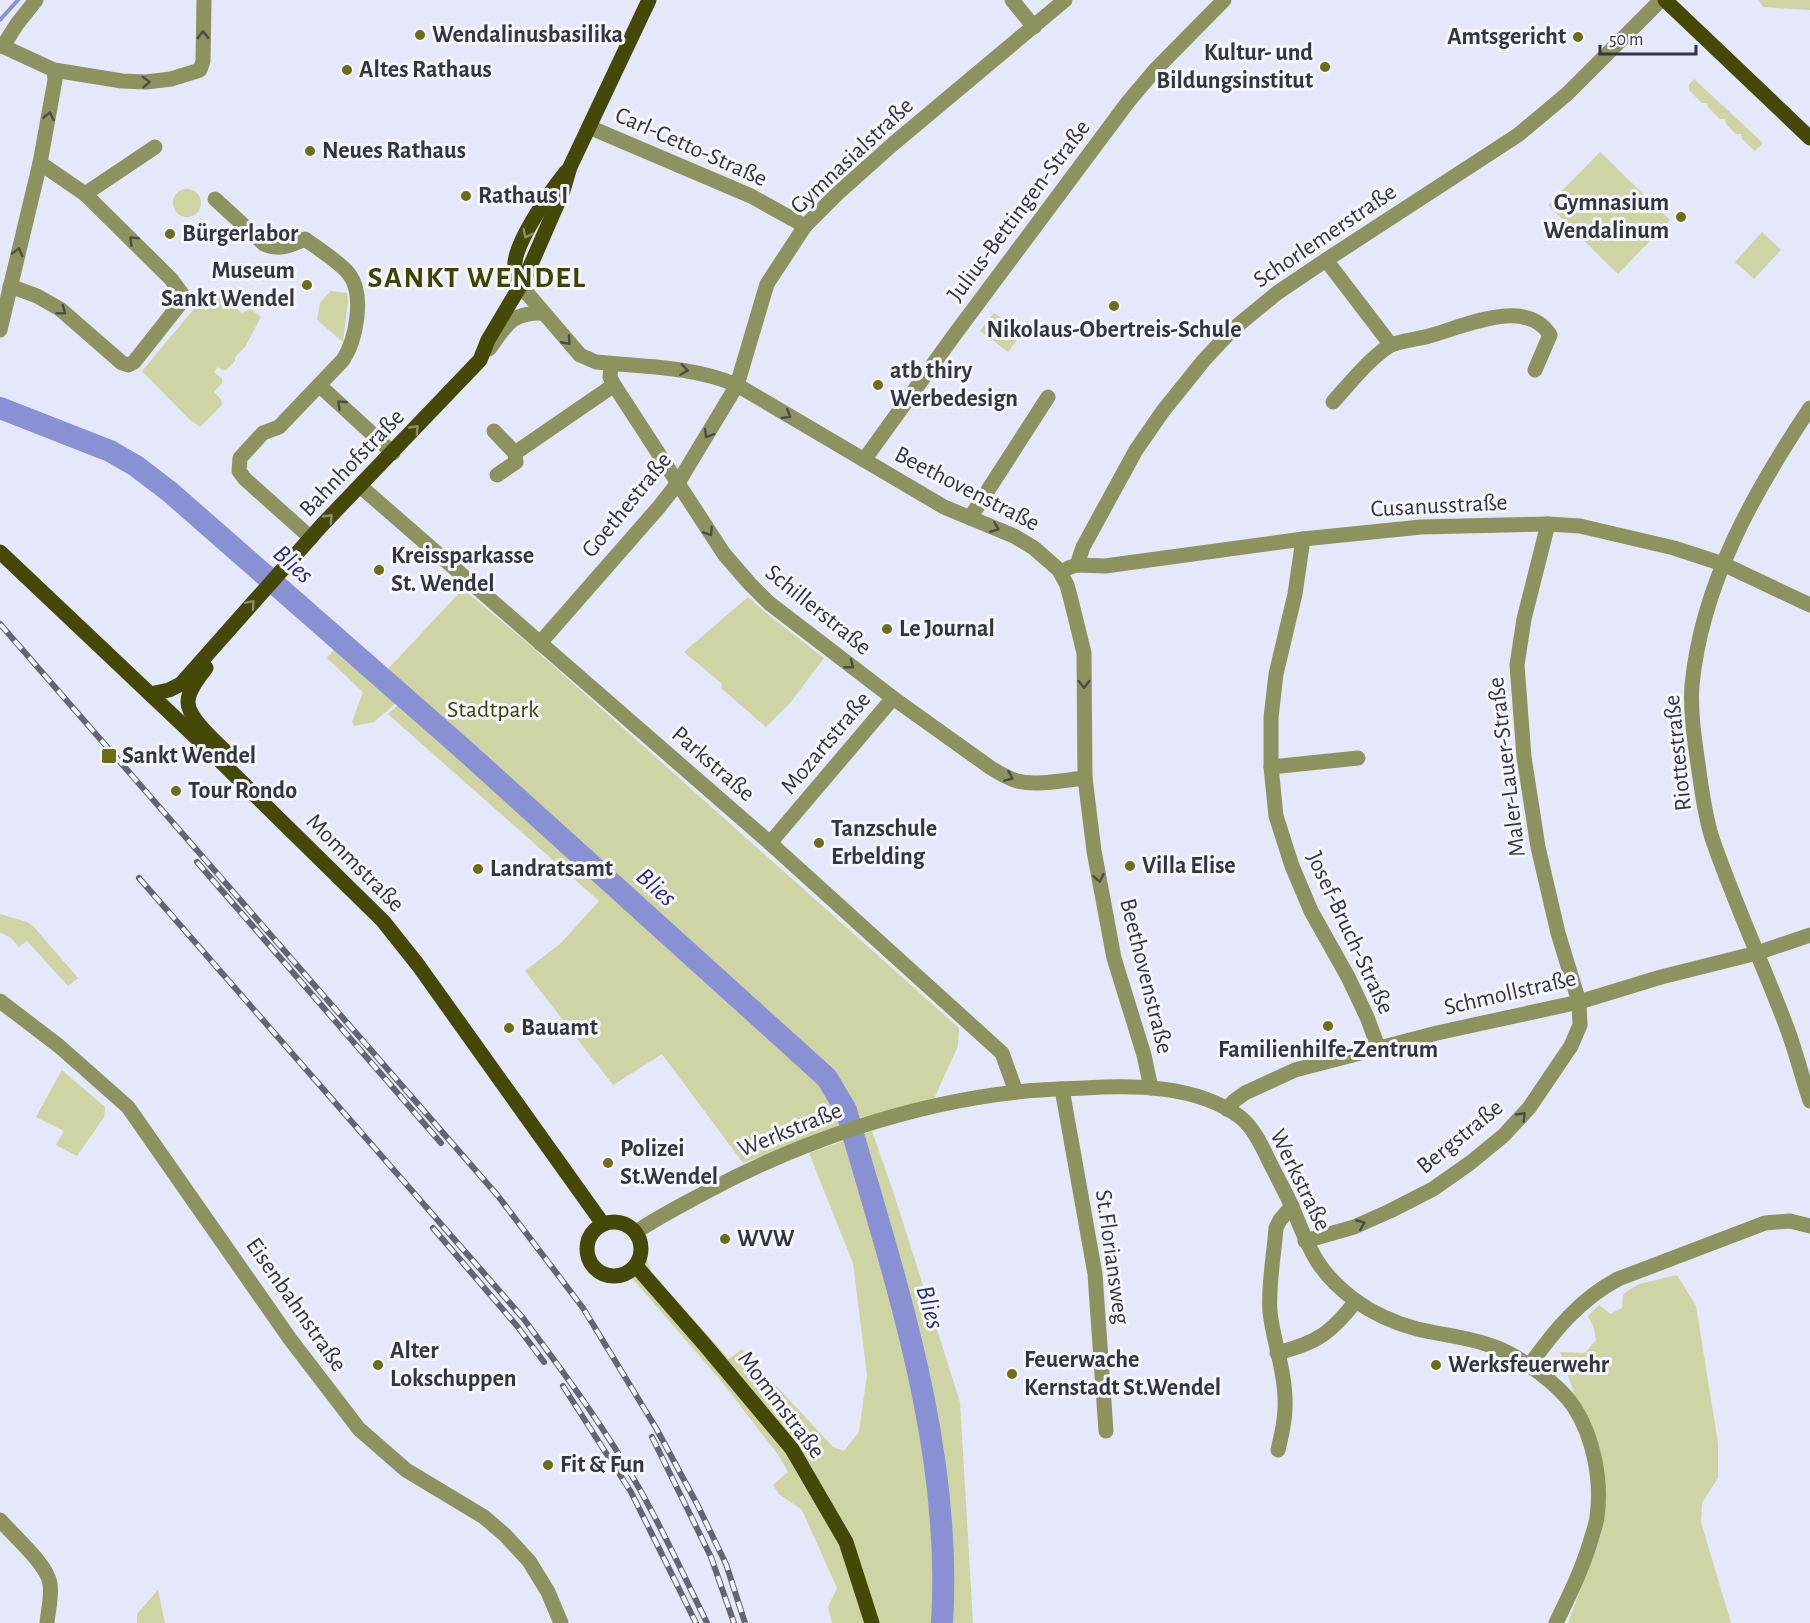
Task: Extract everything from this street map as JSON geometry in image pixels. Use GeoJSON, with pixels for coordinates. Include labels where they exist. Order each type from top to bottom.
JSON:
{"type":"FeatureCollection","features":[{"type":"Feature","properties":{"kind":"main road"},"geometry":{"type":"LineString","coordinates":[[520,285],[515,264],[517,253],[537,213],[570,167],[649,0]]}},
{"type":"Feature","properties":{"kind":"main road"},"geometry":{"type":"LineString","coordinates":[[1663,0],[1810,138]]}},
{"type":"Feature","properties":{"kind":"main road","name":"Bahnhofstraße"},"geometry":{"type":"LineString","coordinates":[[150,694],[169,690],[181,684],[272,580],[480,360],[488,340],[520,285]]}},
{"type":"Feature","properties":{"kind":"main road","name":"Mommstraße"},"geometry":{"type":"LineString","coordinates":[[0,552],[150,694],[397,938],[603,1224]]}},
{"type":"Feature","properties":{"kind":"main road","name":"Bahnhofstraße"},"geometry":{"type":"LineString","coordinates":[[233,625],[194,685],[188,703],[190,711],[199,724],[238,766],[270,811]]}},
{"type":"Feature","properties":{"kind":"main road"},"geometry":{"type":"LineString","coordinates":[[621,1223],[636,1232],[642,1246],[640,1259],[636,1266],[622,1275],[612,1276],[602,1273],[593,1266],[588,1257],[587,1247],[592,1234],[603,1224],[621,1223]]}},
{"type":"Feature","properties":{"kind":"main road","name":"Mommstraße"},"geometry":{"type":"LineString","coordinates":[[636,1266],[792,1449],[846,1542],[872,1623]]}},
{"type":"Feature","properties":{"kind":"street"},"geometry":{"type":"LineString","coordinates":[[36,0],[1,46],[54,70],[97,78],[146,82],[171,80],[200,70],[203,61],[204,0]]}},
{"type":"Feature","properties":{"kind":"street"},"geometry":{"type":"LineString","coordinates":[[1012,0],[1034,27]]}},
{"type":"Feature","properties":{"kind":"street","name":"Gymnasialstraße"},"geometry":{"type":"LineString","coordinates":[[737,386],[767,284],[805,226],[893,144],[1065,0]]}},
{"type":"Feature","properties":{"kind":"street","name":"Julius-Bettingen-Straße"},"geometry":{"type":"LineString","coordinates":[[864,460],[954,334],[1128,102],[1155,70],[1224,0]]}},
{"type":"Feature","properties":{"kind":"street","name":"Schorlemerstraße"},"geometry":{"type":"LineString","coordinates":[[1077,565],[1083,547],[1136,450],[1163,411],[1204,360],[1232,330],[1277,293],[1518,135],[1567,94],[1663,0]]}},
{"type":"Feature","properties":{"kind":"street"},"geometry":{"type":"LineString","coordinates":[[0,330],[40,163],[56,80],[54,70]]}},
{"type":"Feature","properties":{"kind":"street","name":"Carl-Cetto-Straße"},"geometry":{"type":"LineString","coordinates":[[589,127],[751,196],[805,226]]}},
{"type":"Feature","properties":{"kind":"street"},"geometry":{"type":"LineString","coordinates":[[85,194],[155,147]]}},
{"type":"Feature","properties":{"kind":"street"},"geometry":{"type":"LineString","coordinates":[[10,286],[37,296],[60,309],[122,363],[128,365],[134,362],[183,300],[182,294],[171,279],[85,194],[40,163]]}},
{"type":"Feature","properties":{"kind":"street"},"geometry":{"type":"LineString","coordinates":[[215,199],[264,244],[272,248],[279,248],[305,239],[350,275],[355,289],[357,306],[354,339],[343,360],[279,427],[263,433],[240,458],[239,471],[245,479],[311,538]]}},
{"type":"Feature","properties":{"kind":"street"},"geometry":{"type":"LineString","coordinates":[[1326,260],[1391,345]]}},
{"type":"Feature","properties":{"kind":"street","name":"Beethovenstraße"},"geometry":{"type":"LineString","coordinates":[[520,285],[580,355],[596,362],[691,371],[714,376],[737,386],[944,507],[1014,536],[1041,554],[1059,570],[1067,585],[1084,653],[1085,778],[1094,851],[1114,958],[1144,1054],[1151,1088]]}},
{"type":"Feature","properties":{"kind":"street","name":"Bahnhofstraße"},"geometry":{"type":"LineString","coordinates":[[480,360],[517,316],[542,313]]}},
{"type":"Feature","properties":{"kind":"street"},"geometry":{"type":"LineString","coordinates":[[1333,402],[1374,358],[1391,345],[1500,316],[1523,316],[1545,328],[1550,335],[1535,370]]}},
{"type":"Feature","properties":{"kind":"street","name":"Schillerstraße"},"geometry":{"type":"LineString","coordinates":[[611,364],[610,377],[614,385],[724,554],[769,603],[893,698],[1007,778],[1019,782],[1085,778]]}},
{"type":"Feature","properties":{"kind":"street"},"geometry":{"type":"LineString","coordinates":[[320,385],[393,453]]}},
{"type":"Feature","properties":{"kind":"street"},"geometry":{"type":"LineString","coordinates":[[515,453],[614,385]]}},
{"type":"Feature","properties":{"kind":"street","name":"Goethestraße"},"geometry":{"type":"LineString","coordinates":[[540,643],[678,483],[737,386]]}},
{"type":"Feature","properties":{"kind":"street"},"geometry":{"type":"LineString","coordinates":[[970,518],[1048,397]]}},
{"type":"Feature","properties":{"kind":"street","name":"Riottestraße"},"geometry":{"type":"LineString","coordinates":[[1810,408],[1775,460],[1750,505],[1723,564],[1698,642],[1692,688],[1694,742],[1712,836],[1788,1030],[1810,1101]]}},
{"type":"Feature","properties":{"kind":"street"},"geometry":{"type":"LineString","coordinates":[[494,431],[515,453],[516,462],[497,476]]}},
{"type":"Feature","properties":{"kind":"street","name":"Parkstraße"},"geometry":{"type":"LineString","coordinates":[[360,486],[770,843],[1002,1053],[1016,1092]]}},
{"type":"Feature","properties":{"kind":"street","name":"Cusanusstraße"},"geometry":{"type":"LineString","coordinates":[[1059,570],[1077,565],[1105,566],[1303,538],[1421,527],[1548,524],[1580,526],[1674,548],[1723,564],[1810,605]]}},
{"type":"Feature","properties":{"kind":"street","name":"Maler-Lauer-Straße"},"geometry":{"type":"LineString","coordinates":[[1548,524],[1524,619],[1517,665],[1524,757],[1538,846],[1558,933],[1579,1002]]}},
{"type":"Feature","properties":{"kind":"street","name":"Josef-Bruch-Straße"},"geometry":{"type":"LineString","coordinates":[[1303,538],[1295,594],[1276,674],[1271,718],[1271,767],[1276,816],[1292,866],[1311,912],[1348,977],[1378,1047]]}},
{"type":"Feature","properties":{"kind":"street","name":"Mozartstraße"},"geometry":{"type":"LineString","coordinates":[[770,843],[893,698]]}},
{"type":"Feature","properties":{"kind":"street"},"geometry":{"type":"LineString","coordinates":[[1271,767],[1358,758]]}},
{"type":"Feature","properties":{"kind":"street","name":"Schmollstraße"},"geometry":{"type":"LineString","coordinates":[[1227,1109],[1245,1093],[1295,1070],[1378,1047],[1579,1002],[1661,977],[1757,953],[1810,935]]}},
{"type":"Feature","properties":{"kind":"street","name":"Eisenbahnstraße"},"geometry":{"type":"LineString","coordinates":[[0,1000],[59,1046],[129,1107],[290,1339],[359,1429],[406,1470],[484,1517],[505,1534],[530,1561],[548,1592],[561,1623]]}},
{"type":"Feature","properties":{"kind":"street","name":"Bergstraße"},"geometry":{"type":"LineString","coordinates":[[1305,1241],[1354,1227],[1433,1189],[1503,1136],[1529,1108],[1571,1046],[1580,1025],[1579,1002]]}},
{"type":"Feature","properties":{"kind":"street","name":"Werkstraße"},"geometry":{"type":"LineString","coordinates":[[636,1232],[736,1176],[785,1154],[866,1124],[936,1107],[1016,1092],[1104,1087],[1177,1091],[1227,1109],[1242,1118],[1259,1142],[1292,1206],[1305,1241],[1317,1264],[1332,1281],[1377,1315],[1416,1329],[1496,1347],[1551,1382],[1574,1407],[1591,1443],[1598,1480],[1597,1519],[1579,1576],[1556,1623]]}},
{"type":"Feature","properties":{"kind":"street","name":"St.Floriansweg"},"geometry":{"type":"LineString","coordinates":[[1062,1089],[1095,1274],[1106,1431]]}},
{"type":"Feature","properties":{"kind":"street"},"geometry":{"type":"LineString","coordinates":[[1278,1450],[1286,1399],[1270,1310],[1270,1284],[1280,1220],[1292,1206]]}},
{"type":"Feature","properties":{"kind":"street"},"geometry":{"type":"LineString","coordinates":[[1529,1366],[1552,1335],[1575,1310],[1598,1290],[1618,1279],[1765,1223],[1790,1221],[1810,1226]]}},
{"type":"Feature","properties":{"kind":"street"},"geometry":{"type":"LineString","coordinates":[[1277,1353],[1295,1349],[1327,1334],[1356,1301]]}},
{"type":"Feature","properties":{"kind":"street"},"geometry":{"type":"LineString","coordinates":[[0,1520],[49,1578],[51,1586],[47,1623]]}},
{"type":"Feature","properties":{"kind":"green space"},"geometry":{"type":"Polygon","coordinates":[[[1759,0],[1810,0],[1810,10],[1763,7],[1759,0]]]}},
{"type":"Feature","properties":{"kind":"green space"},"geometry":{"type":"Polygon","coordinates":[[[1694,79],[1763,143],[1755,151],[1742,139],[1741,134],[1736,134],[1726,124],[1725,119],[1720,119],[1707,103],[1702,103],[1689,90],[1689,85],[1694,79]]]}},
{"type":"Feature","properties":{"kind":"green space"},"geometry":{"type":"Polygon","coordinates":[[[1600,152],[1670,220],[1618,274],[1548,205],[1600,152]]]}},
{"type":"Feature","properties":{"kind":"green space"},"geometry":{"type":"Polygon","coordinates":[[[187,189],[197,193],[201,203],[197,213],[187,217],[177,213],[173,203],[177,193],[187,189]]]}},
{"type":"Feature","properties":{"kind":"green space"},"geometry":{"type":"Polygon","coordinates":[[[1762,232],[1781,250],[1754,279],[1735,262],[1762,232]]]}},
{"type":"Feature","properties":{"kind":"green space"},"geometry":{"type":"Polygon","coordinates":[[[331,291],[347,293],[343,342],[317,320],[320,303],[331,291]]]}},
{"type":"Feature","properties":{"kind":"green space"},"geometry":{"type":"Polygon","coordinates":[[[197,296],[208,306],[218,296],[228,300],[242,313],[251,309],[261,317],[245,347],[235,357],[235,361],[226,370],[218,367],[214,372],[222,379],[222,383],[214,392],[221,399],[222,405],[200,427],[189,419],[142,371],[194,309],[197,296]]]}},
{"type":"Feature","properties":{"kind":"green space"},"geometry":{"type":"Polygon","coordinates":[[[994,313],[1022,333],[1008,352],[980,331],[994,313]]]}},
{"type":"Feature","properties":{"kind":"green space","name":"Stadtpark"},"geometry":{"type":"Polygon","coordinates":[[[463,589],[530,645],[959,1028],[958,1046],[933,1101],[839,1123],[835,1129],[743,1163],[662,1054],[613,1085],[525,971],[561,943],[599,901],[388,714],[413,692],[387,670],[463,589]]]}},
{"type":"Feature","properties":{"kind":"green space"},"geometry":{"type":"Polygon","coordinates":[[[748,597],[824,658],[790,703],[766,727],[722,689],[721,683],[684,652],[748,597]]]}},
{"type":"Feature","properties":{"kind":"green space"},"geometry":{"type":"Polygon","coordinates":[[[341,642],[403,697],[374,722],[354,726],[352,722],[363,692],[327,658],[341,642]]]}},
{"type":"Feature","properties":{"kind":"green space"},"geometry":{"type":"Polygon","coordinates":[[[0,914],[33,926],[78,978],[68,986],[27,941],[19,947],[11,938],[0,932],[0,914]]]}},
{"type":"Feature","properties":{"kind":"green space"},"geometry":{"type":"Polygon","coordinates":[[[62,1070],[105,1107],[104,1117],[77,1156],[56,1145],[64,1131],[36,1117],[62,1070]]]}},
{"type":"Feature","properties":{"kind":"green space"},"geometry":{"type":"Polygon","coordinates":[[[872,1131],[960,1402],[973,1623],[832,1623],[828,1607],[837,1588],[802,1510],[779,1494],[773,1485],[788,1472],[779,1456],[721,1381],[631,1277],[647,1260],[652,1273],[729,1359],[742,1349],[833,1447],[844,1451],[859,1432],[867,1375],[853,1263],[809,1153],[872,1131]]]}},
{"type":"Feature","properties":{"kind":"green space"},"geometry":{"type":"Polygon","coordinates":[[[1677,1275],[1696,1306],[1718,1443],[1718,1478],[1702,1503],[1701,1522],[1731,1623],[1568,1623],[1601,1534],[1604,1498],[1580,1411],[1560,1352],[1585,1353],[1596,1340],[1594,1328],[1588,1316],[1599,1305],[1610,1314],[1622,1308],[1623,1294],[1639,1284],[1677,1275]]]}},
{"type":"Feature","properties":{"kind":"green space"},"geometry":{"type":"Polygon","coordinates":[[[158,1590],[165,1623],[137,1623],[137,1614],[158,1590]]]}},
{"type":"Feature","properties":{"kind":"waterway"},"geometry":{"type":"LineString","coordinates":[[0,20],[18,0]]}},
{"type":"Feature","properties":{"kind":"waterway","name":"Blies"},"geometry":{"type":"LineString","coordinates":[[0,408],[110,451],[136,466],[170,492],[462,748],[827,1078],[846,1110],[883,1236],[916,1363],[929,1427],[938,1492],[943,1557],[942,1623]]}},
{"type":"Feature","properties":{"kind":"railway"},"geometry":{"type":"LineString","coordinates":[[0,624],[498,1196],[583,1308],[656,1428],[697,1504],[726,1564],[745,1623]]}},
{"type":"Feature","properties":{"kind":"railway"},"geometry":{"type":"LineString","coordinates":[[197,862],[441,1143]]}},
{"type":"Feature","properties":{"kind":"railway"},"geometry":{"type":"LineString","coordinates":[[139,878],[523,1318],[584,1401],[626,1466],[657,1521],[707,1623]]}},
{"type":"Feature","properties":{"kind":"railway"},"geometry":{"type":"LineString","coordinates":[[433,1228],[517,1326],[544,1362]]}},
{"type":"Feature","properties":{"kind":"railway"},"geometry":{"type":"LineString","coordinates":[[563,1386],[631,1492],[696,1623]]}},
{"type":"Feature","properties":{"kind":"railway"},"geometry":{"type":"LineString","coordinates":[[652,1437],[711,1557],[734,1623]]}},
{"type":"Feature","properties":{"kind":"place","name":"Wendalinusbasilika"},"geometry":{"type":"Point","coordinates":[420,35]}},
{"type":"Feature","properties":{"kind":"place","name":"Amtsgericht"},"geometry":{"type":"Point","coordinates":[1578,37]}},
{"type":"Feature","properties":{"kind":"place","name":"Kultur- und Bildungsinstitut"},"geometry":{"type":"Point","coordinates":[1325,67]}},
{"type":"Feature","properties":{"kind":"place","name":"Altes Rathaus"},"geometry":{"type":"Point","coordinates":[347,70]}},
{"type":"Feature","properties":{"kind":"place","name":"Neues Rathaus"},"geometry":{"type":"Point","coordinates":[310,151]}},
{"type":"Feature","properties":{"kind":"place","name":"Rathaus I"},"geometry":{"type":"Point","coordinates":[466,196]}},
{"type":"Feature","properties":{"kind":"place","name":"Gymnasium Wendalinum"},"geometry":{"type":"Point","coordinates":[1681,217]}},
{"type":"Feature","properties":{"kind":"place","name":"Bürgerlabor"},"geometry":{"type":"Point","coordinates":[170,234]}},
{"type":"Feature","properties":{"kind":"place","name":"Museum Sankt Wendel"},"geometry":{"type":"Point","coordinates":[307,285]}},
{"type":"Feature","properties":{"kind":"place","name":"Nikolaus-Obertreis-Schule"},"geometry":{"type":"Point","coordinates":[1114,306]}},
{"type":"Feature","properties":{"kind":"place","name":"atb thiry Werbedesign"},"geometry":{"type":"Point","coordinates":[878,385]}},
{"type":"Feature","properties":{"kind":"place","name":"Kreissparkasse St. Wendel"},"geometry":{"type":"Point","coordinates":[379,570]}},
{"type":"Feature","properties":{"kind":"place","name":"Le Journal"},"geometry":{"type":"Point","coordinates":[887,629]}},
{"type":"Feature","properties":{"kind":"place","name":"Sankt Wendel"},"geometry":{"type":"Point","coordinates":[109,756]}},
{"type":"Feature","properties":{"kind":"place","name":"Tour Rondo"},"geometry":{"type":"Point","coordinates":[176,791]}},
{"type":"Feature","properties":{"kind":"place","name":"Tanzschule Erbelding"},"geometry":{"type":"Point","coordinates":[819,843]}},
{"type":"Feature","properties":{"kind":"place","name":"Villa Elise"},"geometry":{"type":"Point","coordinates":[1130,866]}},
{"type":"Feature","properties":{"kind":"place","name":"Landratsamt"},"geometry":{"type":"Point","coordinates":[478,869]}},
{"type":"Feature","properties":{"kind":"place","name":"Familienhilfe-Zentrum"},"geometry":{"type":"Point","coordinates":[1328,1026]}},
{"type":"Feature","properties":{"kind":"place","name":"Bauamt"},"geometry":{"type":"Point","coordinates":[509,1028]}},
{"type":"Feature","properties":{"kind":"place","name":"Polizei St.Wendel"},"geometry":{"type":"Point","coordinates":[608,1163]}},
{"type":"Feature","properties":{"kind":"place","name":"WVW"},"geometry":{"type":"Point","coordinates":[725,1239]}},
{"type":"Feature","properties":{"kind":"place","name":"Alter Lokschuppen"},"geometry":{"type":"Point","coordinates":[378,1365]}},
{"type":"Feature","properties":{"kind":"place","name":"Werksfeuerwehr"},"geometry":{"type":"Point","coordinates":[1436,1365]}},
{"type":"Feature","properties":{"kind":"place","name":"Feuerwache Kernstadt St.Wendel"},"geometry":{"type":"Point","coordinates":[1012,1374]}},
{"type":"Feature","properties":{"kind":"place","name":"Fit & Fun"},"geometry":{"type":"Point","coordinates":[548,1465]}},
{"type":"Feature","properties":{"kind":"district","name":"SANKT WENDEL"},"geometry":{"type":"Point","coordinates":[477,278]}}]}
